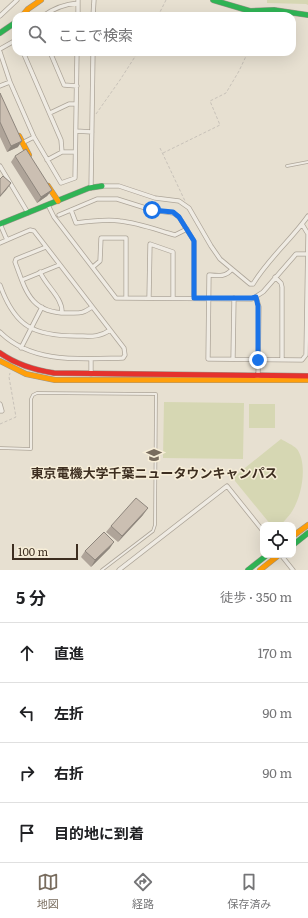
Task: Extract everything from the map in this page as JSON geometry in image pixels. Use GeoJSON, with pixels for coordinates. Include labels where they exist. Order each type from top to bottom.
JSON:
{"type":"FeatureCollection","features":[{"type":"Feature","properties":{"kind":"street"},"geometry":{"type":"LineString","coordinates":[[0,16],[13,2],[17,0]]}},
{"type":"Feature","properties":{"kind":"street"},"geometry":{"type":"LineString","coordinates":[[25,12],[41,0]]}},
{"type":"Feature","properties":{"kind":"street"},"geometry":{"type":"LineString","coordinates":[[94,0],[94,12]]}},
{"type":"Feature","properties":{"kind":"street"},"geometry":{"type":"LineString","coordinates":[[213,0],[250,11],[274,10],[288,12]]}},
{"type":"Feature","properties":{"kind":"street"},"geometry":{"type":"LineString","coordinates":[[50,12],[56,8],[78,1],[78,12]]}},
{"type":"Feature","properties":{"kind":"street"},"geometry":{"type":"LineString","coordinates":[[296,13],[308,15]]}},
{"type":"Feature","properties":{"kind":"street"},"geometry":{"type":"LineString","coordinates":[[0,32],[12,24]]}},
{"type":"Feature","properties":{"kind":"street"},"geometry":{"type":"LineString","coordinates":[[0,49],[12,42]]}},
{"type":"Feature","properties":{"kind":"street"},"geometry":{"type":"LineString","coordinates":[[0,52],[10,82],[34,137],[62,184],[75,178],[77,56]]}},
{"type":"Feature","properties":{"kind":"street"},"geometry":{"type":"LineString","coordinates":[[25,56],[61,140],[62,152]]}},
{"type":"Feature","properties":{"kind":"street"},"geometry":{"type":"LineString","coordinates":[[52,56],[64,85],[76,86]]}},
{"type":"Feature","properties":{"kind":"street"},"geometry":{"type":"LineString","coordinates":[[91,188],[93,56]]}},
{"type":"Feature","properties":{"kind":"street"},"geometry":{"type":"LineString","coordinates":[[0,86],[10,82]]}},
{"type":"Feature","properties":{"kind":"street"},"geometry":{"type":"LineString","coordinates":[[50,113],[69,104],[76,104]]}},
{"type":"Feature","properties":{"kind":"street"},"geometry":{"type":"LineString","coordinates":[[15,129],[30,157]]}},
{"type":"Feature","properties":{"kind":"street"},"geometry":{"type":"LineString","coordinates":[[76,131],[92,132]]}},
{"type":"Feature","properties":{"kind":"street"},"geometry":{"type":"LineString","coordinates":[[22,143],[34,137]]}},
{"type":"Feature","properties":{"kind":"street"},"geometry":{"type":"LineString","coordinates":[[47,160],[62,152],[75,152]]}},
{"type":"Feature","properties":{"kind":"street"},"geometry":{"type":"LineString","coordinates":[[0,166],[28,213]]}},
{"type":"Feature","properties":{"kind":"street"},"geometry":{"type":"LineString","coordinates":[[44,180],[58,201]]}},
{"type":"Feature","properties":{"kind":"street"},"geometry":{"type":"LineString","coordinates":[[7,240],[0,224],[91,188],[102,186],[119,186],[155,198],[179,201],[189,208],[220,259],[248,284],[252,284],[262,269],[308,216]]}},
{"type":"Feature","properties":{"kind":"street"},"geometry":{"type":"LineString","coordinates":[[59,215],[97,199],[117,199],[152,210],[173,212],[179,217],[194,241],[194,298]]}},
{"type":"Feature","properties":{"kind":"street"},"geometry":{"type":"LineString","coordinates":[[48,205],[54,217],[116,298],[252,298],[263,292],[296,254],[308,254]]}},
{"type":"Feature","properties":{"kind":"street"},"geometry":{"type":"LineString","coordinates":[[71,210],[76,223],[100,220],[119,221],[133,223],[175,235],[187,229]]}},
{"type":"Feature","properties":{"kind":"street"},"geometry":{"type":"LineString","coordinates":[[232,269],[224,276],[209,276],[208,359],[302,360],[306,355],[308,254],[308,234],[302,224]]}},
{"type":"Feature","properties":{"kind":"street"},"geometry":{"type":"LineString","coordinates":[[0,243],[30,230],[34,231],[124,348],[125,355],[123,358],[91,359],[47,357],[22,348],[13,343],[0,332]]}},
{"type":"Feature","properties":{"kind":"street"},"geometry":{"type":"LineString","coordinates":[[93,268],[100,261],[101,238],[126,238],[126,298]]}},
{"type":"Feature","properties":{"kind":"street"},"geometry":{"type":"LineString","coordinates":[[149,298],[150,244],[173,252],[173,298]]}},
{"type":"Feature","properties":{"kind":"street"},"geometry":{"type":"LineString","coordinates":[[46,247],[16,260],[15,262],[24,288],[29,296],[34,302],[54,312],[84,313],[92,308]]}},
{"type":"Feature","properties":{"kind":"street"},"geometry":{"type":"LineString","coordinates":[[22,280],[59,264]]}},
{"type":"Feature","properties":{"kind":"street"},"geometry":{"type":"LineString","coordinates":[[40,272],[43,280],[62,306],[62,313]]}},
{"type":"Feature","properties":{"kind":"street"},"geometry":{"type":"LineString","coordinates":[[275,277],[281,283],[282,287],[282,360]]}},
{"type":"Feature","properties":{"kind":"street"},"geometry":{"type":"LineString","coordinates":[[0,285],[6,301],[14,313],[21,321],[32,328],[50,335],[58,336],[101,336],[110,330]]}},
{"type":"Feature","properties":{"kind":"street"},"geometry":{"type":"LineString","coordinates":[[256,297],[258,306],[258,378]]}},
{"type":"Feature","properties":{"kind":"street"},"geometry":{"type":"LineString","coordinates":[[233,359],[234,298]]}},
{"type":"Feature","properties":{"kind":"street"},"geometry":{"type":"LineString","coordinates":[[22,348],[42,307]]}},
{"type":"Feature","properties":{"kind":"street"},"geometry":{"type":"LineString","coordinates":[[0,353],[22,366],[39,371],[54,373],[308,380]]}},
{"type":"Feature","properties":{"kind":"street"},"geometry":{"type":"LineString","coordinates":[[91,359],[91,374]]}},
{"type":"Feature","properties":{"kind":"street"},"geometry":{"type":"LineString","coordinates":[[0,361],[27,374],[55,380],[258,378],[308,376]]}},
{"type":"Feature","properties":{"kind":"street"},"geometry":{"type":"LineString","coordinates":[[0,404],[2,411],[0,412]]}},
{"type":"Feature","properties":{"kind":"street"},"geometry":{"type":"LineString","coordinates":[[119,570],[227,486],[260,527]]}},
{"type":"Feature","properties":{"kind":"street"},"geometry":{"type":"LineString","coordinates":[[296,534],[308,525]]}},
{"type":"Feature","properties":{"kind":"street"},"geometry":{"type":"LineString","coordinates":[[296,542],[308,533]]}},
{"type":"Feature","properties":{"kind":"street"},"geometry":{"type":"LineString","coordinates":[[248,570],[263,558]]}},
{"type":"Feature","properties":{"kind":"street"},"geometry":{"type":"LineString","coordinates":[[260,570],[276,558]]}},
{"type":"Feature","properties":{"kind":"street"},"geometry":{"type":"LineString","coordinates":[[283,558],[293,570]]}},
{"type":"Feature","properties":{"kind":"lane"},"geometry":{"type":"LineString","coordinates":[[287,166],[308,162]]}},
{"type":"Feature","properties":{"kind":"lane"},"geometry":{"type":"LineString","coordinates":[[0,448],[31,449],[31,399],[33,395],[37,393],[156,394],[155,525],[153,530],[102,570]]}},
{"type":"Feature","properties":{"kind":"path"},"geometry":{"type":"LineString","coordinates":[[160,12],[166,0]]}},
{"type":"Feature","properties":{"kind":"path"},"geometry":{"type":"LineString","coordinates":[[92,120],[135,56]]}},
{"type":"Feature","properties":{"kind":"path"},"geometry":{"type":"LineString","coordinates":[[163,153],[220,125],[210,101],[226,93],[246,56]]}},
{"type":"Feature","properties":{"kind":"path"},"geometry":{"type":"LineString","coordinates":[[160,148],[189,208]]}},
{"type":"Feature","properties":{"kind":"path"},"geometry":{"type":"LineString","coordinates":[[0,424],[16,417],[9,377],[10,373]]}},
{"type":"Feature","properties":{"kind":"green space"},"geometry":{"type":"Polygon","coordinates":[[[267,0],[308,0],[308,5],[267,3],[267,0]]]}},
{"type":"Feature","properties":{"kind":"green space"},"geometry":{"type":"Polygon","coordinates":[[[164,402],[244,403],[243,459],[163,458],[164,402]]]}},
{"type":"Feature","properties":{"kind":"green space"},"geometry":{"type":"Polygon","coordinates":[[[249,404],[275,404],[275,428],[249,428],[249,404]]]}},
{"type":"Feature","properties":{"kind":"green space"},"geometry":{"type":"Polygon","coordinates":[[[281,439],[297,449],[300,455],[303,472],[301,490],[295,506],[284,522],[269,522],[235,481],[235,476],[281,439]]]}},
{"type":"Feature","properties":{"kind":"building"},"geometry":{"type":"Polygon","coordinates":[[[0,93],[22,141],[11,146],[0,122],[0,93]]]}},
{"type":"Feature","properties":{"kind":"building"},"geometry":{"type":"Polygon","coordinates":[[[26,149],[52,190],[41,197],[15,156],[26,149]]]}},
{"type":"Feature","properties":{"kind":"building"},"geometry":{"type":"Polygon","coordinates":[[[3,176],[11,183],[0,196],[0,179],[3,176]]]}},
{"type":"Feature","properties":{"kind":"building"},"geometry":{"type":"Polygon","coordinates":[[[136,498],[148,508],[122,536],[111,526],[136,498]]]}},
{"type":"Feature","properties":{"kind":"building"},"geometry":{"type":"Polygon","coordinates":[[[104,532],[114,542],[95,560],[85,551],[104,532]]]}},
{"type":"Feature","properties":{"kind":"traffic: fast"},"geometry":{"type":"LineString","coordinates":[[213,0],[250,11],[274,10],[288,12]]}},
{"type":"Feature","properties":{"kind":"traffic: fast"},"geometry":{"type":"LineString","coordinates":[[296,13],[308,15]]}},
{"type":"Feature","properties":{"kind":"traffic: fast"},"geometry":{"type":"LineString","coordinates":[[0,33],[12,25]]}},
{"type":"Feature","properties":{"kind":"traffic: fast"},"geometry":{"type":"LineString","coordinates":[[0,224],[89,188],[102,186]]}},
{"type":"Feature","properties":{"kind":"traffic: fast"},"geometry":{"type":"LineString","coordinates":[[296,543],[308,533]]}},
{"type":"Feature","properties":{"kind":"traffic: fast"},"geometry":{"type":"LineString","coordinates":[[248,570],[263,558]]}},
{"type":"Feature","properties":{"kind":"traffic: slow"},"geometry":{"type":"LineString","coordinates":[[25,12],[41,0]]}},
{"type":"Feature","properties":{"kind":"traffic: slow"},"geometry":{"type":"LineString","coordinates":[[19,136],[29,155]]}},
{"type":"Feature","properties":{"kind":"traffic: slow"},"geometry":{"type":"LineString","coordinates":[[48,186],[58,201]]}},
{"type":"Feature","properties":{"kind":"traffic: slow"},"geometry":{"type":"LineString","coordinates":[[0,361],[26,374],[55,380],[308,380]]}},
{"type":"Feature","properties":{"kind":"traffic: slow"},"geometry":{"type":"LineString","coordinates":[[296,534],[308,525]]}},
{"type":"Feature","properties":{"kind":"traffic: slow"},"geometry":{"type":"LineString","coordinates":[[260,570],[275,558]]}},
{"type":"Feature","properties":{"kind":"traffic: jam"},"geometry":{"type":"LineString","coordinates":[[0,353],[13,361],[26,366],[54,373],[308,376]]}},
{"type":"Feature","properties":{"kind":"place","name":"東京電機大学千葉ニュータウンキャンパス"},"geometry":{"type":"Point","coordinates":[154,455]}},
{"type":"Feature","properties":{"kind":"route"},"geometry":{"type":"LineString","coordinates":[[152,210],[173,212],[179,217],[194,241],[194,298],[256,297],[258,306],[258,360]]}}]}
